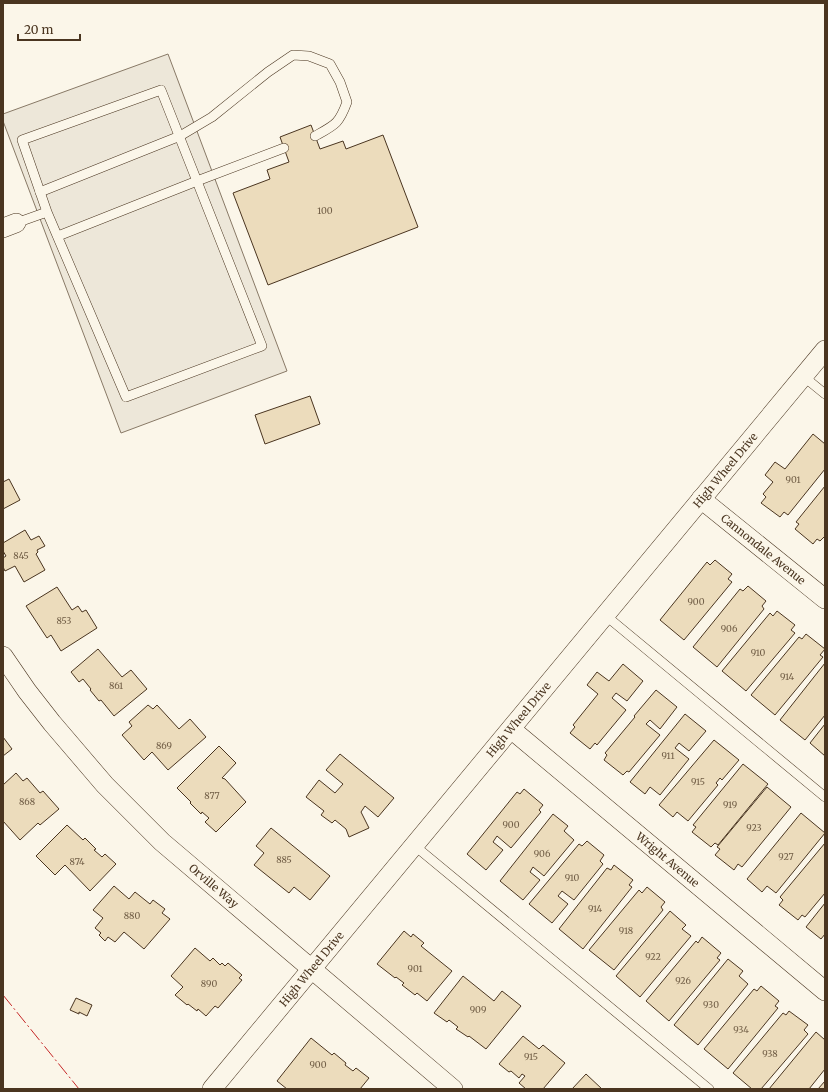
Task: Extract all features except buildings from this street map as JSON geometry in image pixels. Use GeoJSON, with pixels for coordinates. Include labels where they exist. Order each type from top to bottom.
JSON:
{"type":"FeatureCollection","features":[{"type":"Feature","properties":{"kind":"street","name":"High Wheel Drive"},"geometry":{"type":"LineString","coordinates":[[212,1089],[825,350]]}},
{"type":"Feature","properties":{"kind":"street","name":"Cannondale Avenue"},"geometry":{"type":"LineString","coordinates":[[701,499],[825,599]]}},
{"type":"Feature","properties":{"kind":"street","name":"Orville Way"},"geometry":{"type":"LineString","coordinates":[[3,656],[27,691],[52,723],[111,790],[162,842],[453,1089]]}},
{"type":"Feature","properties":{"kind":"street","name":"Wright Avenue"},"geometry":{"type":"LineString","coordinates":[[511,729],[825,991]]}},
{"type":"Feature","properties":{"kind":"lane"},"geometry":{"type":"LineString","coordinates":[[40,192],[180,136],[212,117],[268,72],[293,55],[309,56],[330,64],[340,82],[347,102],[342,115],[334,126],[315,136]]}},
{"type":"Feature","properties":{"kind":"lane"},"geometry":{"type":"LineString","coordinates":[[161,90],[197,181],[262,346],[126,397],[47,212],[22,140],[161,90]]}},
{"type":"Feature","properties":{"kind":"lane"},"geometry":{"type":"LineString","coordinates":[[58,236],[284,148]]}},
{"type":"Feature","properties":{"kind":"lane"},"geometry":{"type":"LineString","coordinates":[[10,226],[47,212]]}},
{"type":"Feature","properties":{"kind":"lane"},"geometry":{"type":"LineString","coordinates":[[803,376],[825,394]]}},
{"type":"Feature","properties":{"kind":"lane"},"geometry":{"type":"LineString","coordinates":[[605,615],[825,797]]}},
{"type":"Feature","properties":{"kind":"lane"},"geometry":{"type":"LineString","coordinates":[[415,846],[709,1089]]}},
{"type":"Feature","properties":{"kind":"shaded area"},"geometry":{"type":"Polygon","coordinates":[[[168,54],[287,371],[121,433],[3,121],[3,114],[168,54]]]}},
{"type":"Feature","properties":{"kind":"power"},"geometry":{"type":"LineString","coordinates":[[3,995],[79,1089]]}}]}
